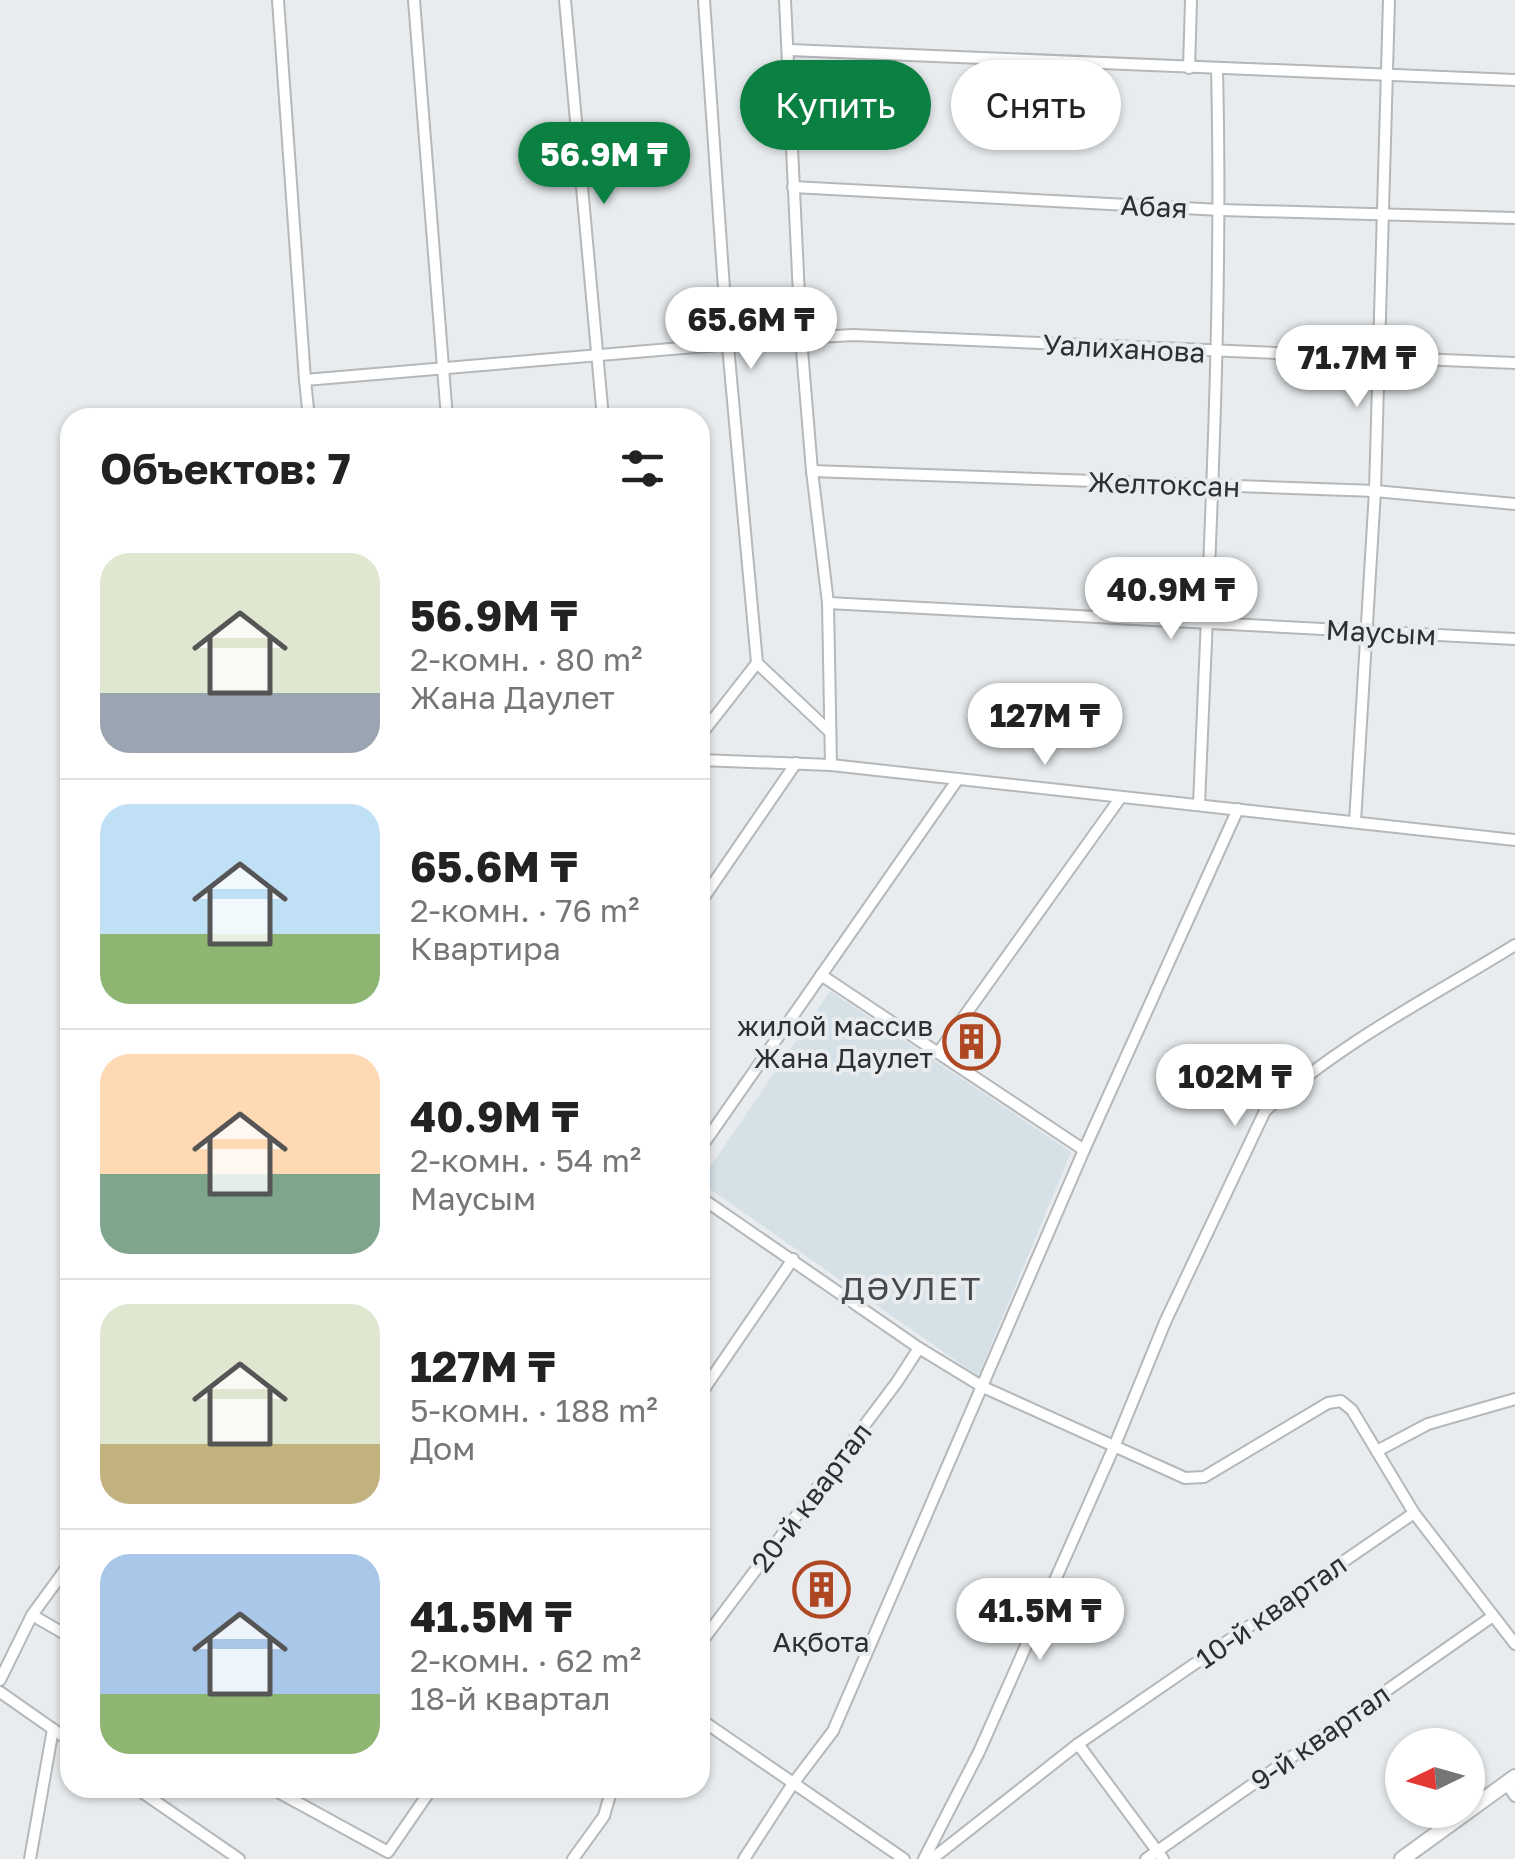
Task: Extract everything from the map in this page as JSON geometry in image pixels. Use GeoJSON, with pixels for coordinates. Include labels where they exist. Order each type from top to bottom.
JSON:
{"type":"FeatureCollection","features":[{"type":"Feature","properties":{"kind":"street"},"geometry":{"type":"LineString","coordinates":[[278,0],[308,408]]}},
{"type":"Feature","properties":{"kind":"street"},"geometry":{"type":"LineString","coordinates":[[414,0],[446,408]]}},
{"type":"Feature","properties":{"kind":"street"},"geometry":{"type":"LineString","coordinates":[[565,0],[601,408]]}},
{"type":"Feature","properties":{"kind":"street"},"geometry":{"type":"LineString","coordinates":[[704,0],[728,346],[756,663],[829,731]]}},
{"type":"Feature","properties":{"kind":"street"},"geometry":{"type":"LineString","coordinates":[[786,0],[800,338],[828,604],[831,765]]}},
{"type":"Feature","properties":{"kind":"street"},"geometry":{"type":"LineString","coordinates":[[1189,68],[1191,0]]}},
{"type":"Feature","properties":{"kind":"street"},"geometry":{"type":"LineString","coordinates":[[1355,822],[1375,491],[1389,0]]}},
{"type":"Feature","properties":{"kind":"street"},"geometry":{"type":"LineString","coordinates":[[789,50],[1515,80]]}},
{"type":"Feature","properties":{"kind":"street"},"geometry":{"type":"LineString","coordinates":[[1199,805],[1214,485],[1220,210],[1217,69]]}},
{"type":"Feature","properties":{"kind":"street","name":"Абая"},"geometry":{"type":"LineString","coordinates":[[793,187],[1220,210],[1515,218]]}},
{"type":"Feature","properties":{"kind":"street","name":"Уалиханова"},"geometry":{"type":"LineString","coordinates":[[305,380],[853,335],[1515,362]]}},
{"type":"Feature","properties":{"kind":"street","name":"Желтоксан"},"geometry":{"type":"LineString","coordinates":[[812,471],[1375,491],[1515,504]]}},
{"type":"Feature","properties":{"kind":"street","name":"Маусым"},"geometry":{"type":"LineString","coordinates":[[828,604],[1515,639]]}},
{"type":"Feature","properties":{"kind":"street"},"geometry":{"type":"LineString","coordinates":[[710,723],[756,663]]}},
{"type":"Feature","properties":{"kind":"street"},"geometry":{"type":"LineString","coordinates":[[710,760],[831,765],[1515,840]]}},
{"type":"Feature","properties":{"kind":"street"},"geometry":{"type":"LineString","coordinates":[[710,888],[796,763]]}},
{"type":"Feature","properties":{"kind":"street"},"geometry":{"type":"LineString","coordinates":[[710,1135],[958,778]]}},
{"type":"Feature","properties":{"kind":"street"},"geometry":{"type":"LineString","coordinates":[[938,1052],[1121,796]]}},
{"type":"Feature","properties":{"kind":"street"},"geometry":{"type":"LineString","coordinates":[[744,1859],[792,1784],[833,1730],[1084,1150],[1238,809]]}},
{"type":"Feature","properties":{"kind":"street"},"geometry":{"type":"LineString","coordinates":[[924,1859],[978,1752],[1166,1320],[1265,1111],[1288,1090],[1352,1046],[1515,945]]}},
{"type":"Feature","properties":{"kind":"street"},"geometry":{"type":"LineString","coordinates":[[821,975],[1084,1150]]}},
{"type":"Feature","properties":{"kind":"street"},"geometry":{"type":"LineString","coordinates":[[710,1204],[919,1348],[984,1387],[1185,1478],[1204,1478],[1328,1403],[1341,1401],[1352,1410],[1414,1512],[1515,1644]]}},
{"type":"Feature","properties":{"kind":"street"},"geometry":{"type":"LineString","coordinates":[[710,1381],[793,1259]]}},
{"type":"Feature","properties":{"kind":"street","name":"20-й квартал"},"geometry":{"type":"LineString","coordinates":[[710,1631],[919,1348]]}},
{"type":"Feature","properties":{"kind":"street"},"geometry":{"type":"LineString","coordinates":[[1377,1451],[1428,1424],[1515,1398]]}},
{"type":"Feature","properties":{"kind":"street","name":"10-й квартал"},"geometry":{"type":"LineString","coordinates":[[932,1859],[1078,1744],[1414,1512]]}},
{"type":"Feature","properties":{"kind":"street"},"geometry":{"type":"LineString","coordinates":[[0,1680],[32,1615],[60,1577]]}},
{"type":"Feature","properties":{"kind":"street"},"geometry":{"type":"LineString","coordinates":[[32,1615],[60,1631]]}},
{"type":"Feature","properties":{"kind":"street","name":"9-й квартал"},"geometry":{"type":"LineString","coordinates":[[1146,1859],[1160,1855],[1493,1616]]}},
{"type":"Feature","properties":{"kind":"street"},"geometry":{"type":"LineString","coordinates":[[0,1692],[60,1734]]}},
{"type":"Feature","properties":{"kind":"street"},"geometry":{"type":"LineString","coordinates":[[710,1726],[904,1859]]}},
{"type":"Feature","properties":{"kind":"street"},"geometry":{"type":"LineString","coordinates":[[30,1859],[52,1729]]}},
{"type":"Feature","properties":{"kind":"street"},"geometry":{"type":"LineString","coordinates":[[1078,1744],[1160,1855]]}},
{"type":"Feature","properties":{"kind":"street"},"geometry":{"type":"LineString","coordinates":[[1402,1859],[1512,1785]]}},
{"type":"Feature","properties":{"kind":"street"},"geometry":{"type":"LineString","coordinates":[[151,1798],[239,1859]]}},
{"type":"Feature","properties":{"kind":"street"},"geometry":{"type":"LineString","coordinates":[[290,1798],[393,1856],[426,1798]]}},
{"type":"Feature","properties":{"kind":"street"},"geometry":{"type":"LineString","coordinates":[[573,1859],[604,1816],[609,1798]]}},
{"type":"Feature","properties":{"kind":"shaded area"},"geometry":{"type":"Polygon","coordinates":[[[830,991],[1071,1152],[978,1376],[710,1189],[710,1167],[830,991]]]}},
{"type":"Feature","properties":{"kind":"place","name":"жилой массив Жана Даулет"},"geometry":{"type":"Point","coordinates":[972,1041]}},
{"type":"Feature","properties":{"kind":"place","name":"Ақбота"},"geometry":{"type":"Point","coordinates":[821,1590]}},
{"type":"Feature","properties":{"kind":"district","name":"ДӘУЛЕТ"},"geometry":{"type":"Point","coordinates":[912,1288]}}]}
